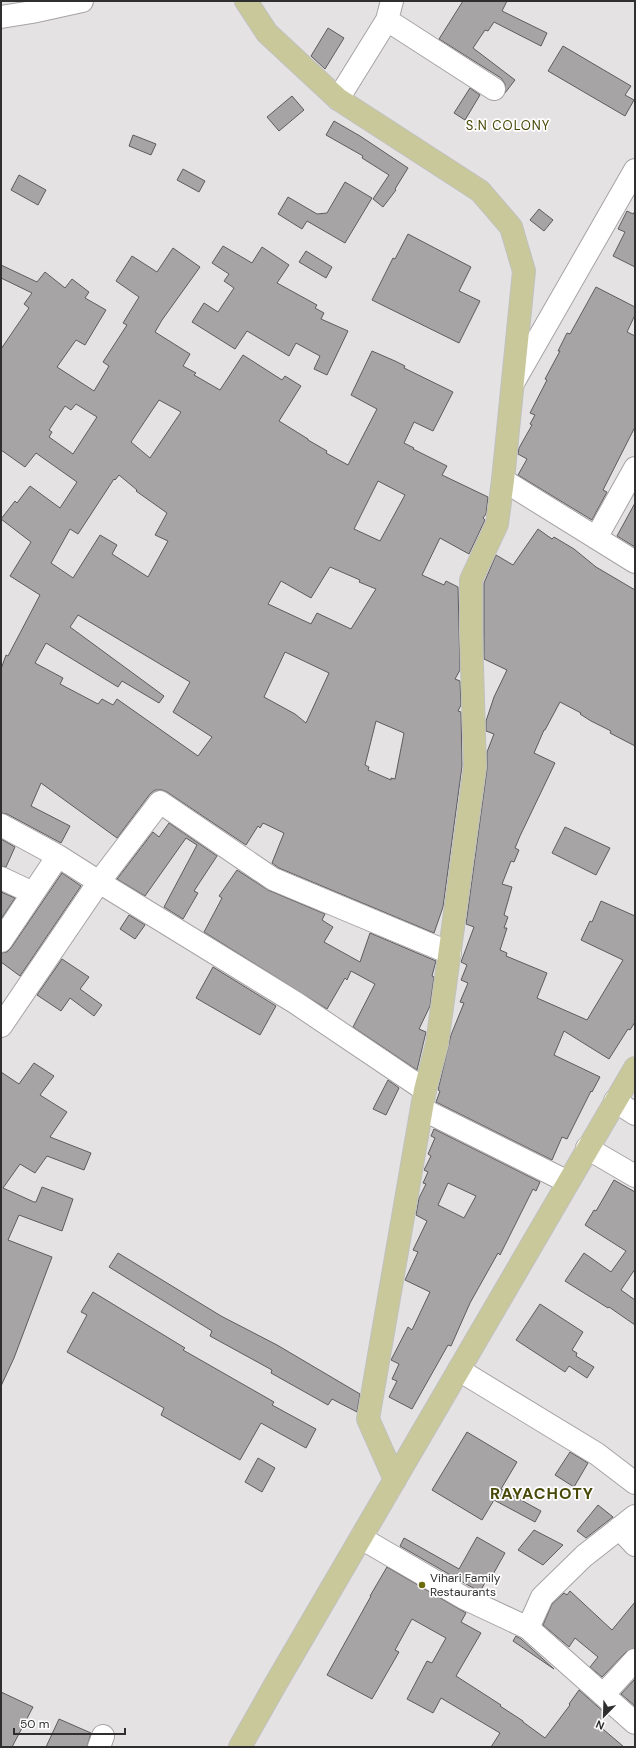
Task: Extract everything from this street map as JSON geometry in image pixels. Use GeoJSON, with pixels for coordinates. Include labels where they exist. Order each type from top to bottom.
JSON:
{"type":"FeatureCollection","features":[{"type":"Feature","properties":{"kind":"main road"},"geometry":{"type":"LineString","coordinates":[[252,4],[267,33],[338,98],[480,191],[511,227],[524,270],[503,480],[497,524],[471,580],[475,767],[450,953],[437,1044],[424,1100],[368,1419],[395,1480]]}},
{"type":"Feature","properties":{"kind":"main road"},"geometry":{"type":"LineString","coordinates":[[248,1744],[274,1685],[635,1068]]}},
{"type":"Feature","properties":{"kind":"street"},"geometry":{"type":"LineString","coordinates":[[1,17],[82,1]]}},
{"type":"Feature","properties":{"kind":"street"},"geometry":{"type":"LineString","coordinates":[[338,98],[389,11],[494,89]]}},
{"type":"Feature","properties":{"kind":"street"},"geometry":{"type":"LineString","coordinates":[[513,383],[633,179]]}},
{"type":"Feature","properties":{"kind":"street"},"geometry":{"type":"LineString","coordinates":[[596,538],[635,468]]}},
{"type":"Feature","properties":{"kind":"street"},"geometry":{"type":"LineString","coordinates":[[503,480],[635,562]]}},
{"type":"Feature","properties":{"kind":"street"},"geometry":{"type":"LineString","coordinates":[[1,1026],[99,882],[160,802],[273,879],[450,953]]}},
{"type":"Feature","properties":{"kind":"street"},"geometry":{"type":"LineString","coordinates":[[1,825],[58,856],[296,1003],[424,1100],[568,1182]]}},
{"type":"Feature","properties":{"kind":"street"},"geometry":{"type":"LineString","coordinates":[[1,942],[58,856]]}},
{"type":"Feature","properties":{"kind":"street"},"geometry":{"type":"LineString","coordinates":[[1,878],[33,893]]}},
{"type":"Feature","properties":{"kind":"street"},"geometry":{"type":"LineString","coordinates":[[615,1102],[635,1114]]}},
{"type":"Feature","properties":{"kind":"street"},"geometry":{"type":"LineString","coordinates":[[587,1148],[635,1176]]}},
{"type":"Feature","properties":{"kind":"street"},"geometry":{"type":"LineString","coordinates":[[459,1370],[597,1454],[635,1484]]}},
{"type":"Feature","properties":{"kind":"street"},"geometry":{"type":"LineString","coordinates":[[528,1628],[542,1597],[584,1556],[627,1522],[635,1545]]}},
{"type":"Feature","properties":{"kind":"street"},"geometry":{"type":"LineString","coordinates":[[361,1538],[464,1598],[528,1628],[635,1723]]}},
{"type":"Feature","properties":{"kind":"street"},"geometry":{"type":"LineString","coordinates":[[603,1695],[635,1660]]}},
{"type":"Feature","properties":{"kind":"building"},"geometry":{"type":"Polygon","coordinates":[[[463,1],[507,1],[502,11],[547,33],[541,46],[494,22],[488,31],[485,30],[473,48],[515,80],[505,93],[505,84],[501,78],[439,39],[463,1]]]}},
{"type":"Feature","properties":{"kind":"building"},"geometry":{"type":"Polygon","coordinates":[[[328,28],[344,38],[325,69],[311,56],[328,28]]]}},
{"type":"Feature","properties":{"kind":"building"},"geometry":{"type":"Polygon","coordinates":[[[563,46],[631,86],[625,95],[634,100],[625,116],[548,71],[563,46]]]}},
{"type":"Feature","properties":{"kind":"building"},"geometry":{"type":"Polygon","coordinates":[[[470,88],[480,95],[465,120],[454,113],[470,88]]]}},
{"type":"Feature","properties":{"kind":"building"},"geometry":{"type":"Polygon","coordinates":[[[292,96],[304,110],[279,131],[267,117],[292,96]]]}},
{"type":"Feature","properties":{"kind":"building"},"geometry":{"type":"Polygon","coordinates":[[[334,121],[360,136],[408,168],[395,189],[396,190],[383,207],[373,199],[389,175],[362,158],[363,156],[326,135],[334,121]]]}},
{"type":"Feature","properties":{"kind":"building"},"geometry":{"type":"Polygon","coordinates":[[[133,135],[156,144],[151,155],[129,146],[133,135]]]}},
{"type":"Feature","properties":{"kind":"building"},"geometry":{"type":"Polygon","coordinates":[[[183,169],[205,181],[199,192],[177,180],[183,169]]]}},
{"type":"Feature","properties":{"kind":"building"},"geometry":{"type":"Polygon","coordinates":[[[19,175],[46,190],[38,205],[11,190],[19,175]]]}},
{"type":"Feature","properties":{"kind":"building"},"geometry":{"type":"Polygon","coordinates":[[[345,182],[372,198],[345,243],[307,221],[302,229],[278,214],[288,197],[317,214],[327,213],[345,182]]]}},
{"type":"Feature","properties":{"kind":"building"},"geometry":{"type":"Polygon","coordinates":[[[539,209],[553,220],[544,231],[530,220],[539,209]]]}},
{"type":"Feature","properties":{"kind":"building"},"geometry":{"type":"Polygon","coordinates":[[[627,211],[633,214],[635,211],[635,267],[613,256],[625,232],[618,229],[627,211]]]}},
{"type":"Feature","properties":{"kind":"building"},"geometry":{"type":"Polygon","coordinates":[[[408,234],[471,267],[459,291],[480,301],[459,343],[372,300],[393,258],[395,259],[408,234]]]}},
{"type":"Feature","properties":{"kind":"building"},"geometry":{"type":"Polygon","coordinates":[[[223,246],[252,263],[262,247],[289,265],[277,283],[317,305],[315,308],[324,313],[321,319],[348,331],[327,375],[314,369],[320,356],[296,343],[289,356],[247,331],[235,349],[192,322],[204,303],[218,312],[234,288],[224,281],[229,274],[212,263],[223,246]]]}},
{"type":"Feature","properties":{"kind":"building"},"geometry":{"type":"Polygon","coordinates":[[[173,248],[200,267],[155,332],[190,354],[183,366],[196,373],[194,375],[220,390],[243,355],[282,380],[285,376],[301,386],[279,421],[327,451],[326,453],[348,465],[377,409],[351,395],[372,351],[405,366],[404,368],[453,392],[433,431],[414,422],[404,443],[447,466],[442,475],[488,497],[486,514],[483,518],[485,520],[469,554],[440,538],[422,575],[444,585],[446,581],[458,587],[460,670],[455,679],[460,681],[461,705],[458,711],[461,712],[462,766],[443,907],[434,933],[279,868],[272,863],[284,833],[263,823],[260,828],[258,826],[246,845],[162,790],[155,790],[150,794],[117,838],[41,783],[31,806],[70,826],[61,843],[7,814],[1,813],[1,669],[6,655],[8,656],[40,595],[10,576],[31,542],[1,519],[15,501],[17,503],[30,486],[60,508],[77,482],[36,453],[25,467],[1,450],[1,349],[29,308],[24,304],[32,293],[1,278],[1,265],[37,282],[45,272],[65,288],[72,279],[89,292],[85,298],[106,310],[85,345],[76,340],[57,367],[94,391],[109,366],[103,362],[127,325],[123,323],[139,297],[116,281],[132,256],[157,272],[173,248]],[[159,400],[131,442],[150,458],[181,412],[159,400]],[[76,404],[71,410],[65,406],[49,430],[52,432],[49,437],[73,454],[97,417],[76,404]],[[119,475],[115,480],[114,479],[78,534],[70,529],[51,563],[73,578],[100,535],[117,545],[112,554],[148,577],[168,541],[155,535],[167,513],[136,491],[137,490],[119,475]],[[378,481],[354,529],[380,541],[405,495],[378,481]],[[330,567],[311,598],[281,581],[268,604],[311,624],[317,613],[351,629],[376,589],[359,582],[360,580],[330,567]],[[78,615],[70,627],[164,696],[159,703],[122,681],[118,687],[46,643],[35,663],[63,678],[60,684],[98,704],[102,699],[113,705],[117,699],[198,756],[212,737],[173,712],[190,682],[78,615]],[[285,652],[264,697],[295,714],[306,723],[329,673],[285,652]],[[376,721],[365,765],[369,767],[368,770],[391,780],[391,778],[395,779],[404,733],[376,721]]]}},
{"type":"Feature","properties":{"kind":"building"},"geometry":{"type":"Polygon","coordinates":[[[306,251],[332,267],[326,278],[299,262],[306,251]]]}},
{"type":"Feature","properties":{"kind":"building"},"geometry":{"type":"Polygon","coordinates":[[[596,287],[635,307],[635,315],[627,332],[635,336],[635,427],[603,490],[607,492],[592,520],[518,475],[527,459],[518,454],[519,448],[532,425],[530,424],[535,415],[530,413],[547,380],[545,379],[560,351],[558,351],[567,333],[570,334],[596,287]]]}},
{"type":"Feature","properties":{"kind":"building"},"geometry":{"type":"Polygon","coordinates":[[[635,503],[635,547],[617,536],[635,503]]]}},
{"type":"Feature","properties":{"kind":"building"},"geometry":{"type":"Polygon","coordinates":[[[538,529],[552,539],[554,537],[574,549],[596,567],[635,590],[635,746],[610,733],[611,731],[560,702],[544,730],[534,753],[555,763],[520,836],[515,848],[519,850],[514,862],[511,861],[502,884],[512,887],[504,915],[508,917],[504,928],[507,928],[500,950],[507,953],[506,956],[547,973],[537,998],[587,1020],[623,960],[581,940],[590,921],[592,922],[601,901],[635,916],[635,1022],[630,1030],[628,1029],[609,1059],[564,1031],[554,1055],[600,1077],[592,1092],[591,1091],[567,1139],[562,1137],[552,1160],[436,1102],[440,1091],[438,1090],[451,1035],[464,1003],[460,1002],[468,983],[461,980],[467,965],[461,962],[474,927],[466,924],[487,769],[487,752],[494,734],[486,731],[486,721],[494,697],[507,670],[484,659],[484,583],[496,555],[513,565],[538,529]]]}},
{"type":"Feature","properties":{"kind":"building"},"geometry":{"type":"Polygon","coordinates":[[[169,823],[217,856],[194,891],[198,893],[183,919],[164,907],[197,845],[186,838],[145,896],[117,879],[153,832],[159,837],[169,823]]]}},
{"type":"Feature","properties":{"kind":"building"},"geometry":{"type":"Polygon","coordinates":[[[565,827],[610,848],[596,875],[552,853],[565,827]]]}},
{"type":"Feature","properties":{"kind":"building"},"geometry":{"type":"Polygon","coordinates":[[[1,839],[15,847],[6,867],[1,866],[1,839]]]}},
{"type":"Feature","properties":{"kind":"building"},"geometry":{"type":"Polygon","coordinates":[[[237,870],[268,890],[325,914],[322,920],[333,927],[324,942],[360,962],[370,933],[436,961],[432,976],[434,977],[430,1006],[419,1029],[426,1032],[417,1070],[353,1027],[375,984],[351,971],[347,980],[345,978],[327,1009],[204,932],[222,898],[219,896],[237,870]]]}},
{"type":"Feature","properties":{"kind":"building"},"geometry":{"type":"Polygon","coordinates":[[[62,873],[81,886],[20,976],[1,962],[1,953],[7,952],[11,948],[62,873]]]}},
{"type":"Feature","properties":{"kind":"building"},"geometry":{"type":"Polygon","coordinates":[[[1,892],[15,898],[1,919],[1,892]]]}},
{"type":"Feature","properties":{"kind":"building"},"geometry":{"type":"Polygon","coordinates":[[[129,915],[145,925],[135,939],[120,929],[129,915]]]}},
{"type":"Feature","properties":{"kind":"building"},"geometry":{"type":"Polygon","coordinates":[[[62,959],[89,977],[80,989],[102,1005],[94,1016],[70,998],[61,1011],[37,995],[62,959]]]}},
{"type":"Feature","properties":{"kind":"building"},"geometry":{"type":"Polygon","coordinates":[[[213,967],[276,1006],[260,1035],[196,998],[213,967]]]}},
{"type":"Feature","properties":{"kind":"building"},"geometry":{"type":"Polygon","coordinates":[[[34,1063],[54,1076],[40,1095],[67,1112],[50,1137],[91,1153],[84,1170],[47,1156],[35,1173],[20,1164],[3,1188],[34,1202],[36,1202],[42,1187],[73,1199],[62,1231],[19,1215],[8,1240],[52,1257],[14,1358],[1,1386],[1,1072],[19,1084],[34,1063]]]}},
{"type":"Feature","properties":{"kind":"building"},"geometry":{"type":"Polygon","coordinates":[[[388,1080],[399,1088],[386,1115],[373,1109],[388,1080]]]}},
{"type":"Feature","properties":{"kind":"building"},"geometry":{"type":"Polygon","coordinates":[[[434,1129],[540,1182],[536,1191],[533,1189],[500,1255],[498,1253],[470,1303],[451,1346],[448,1345],[412,1409],[389,1397],[397,1381],[392,1379],[399,1364],[391,1360],[408,1327],[412,1330],[430,1292],[405,1280],[418,1252],[413,1250],[427,1221],[416,1215],[419,1198],[426,1184],[423,1183],[428,1172],[424,1170],[431,1156],[428,1154],[435,1138],[431,1136],[434,1129]],[[448,1183],[438,1205],[464,1218],[476,1196],[448,1183]]]}},
{"type":"Feature","properties":{"kind":"building"},"geometry":{"type":"Polygon","coordinates":[[[614,1180],[635,1192],[635,1269],[621,1290],[635,1300],[635,1325],[609,1307],[608,1308],[565,1281],[584,1253],[611,1272],[626,1251],[585,1225],[594,1210],[596,1211],[614,1180]]]}},
{"type":"Feature","properties":{"kind":"building"},"geometry":{"type":"Polygon","coordinates":[[[118,1253],[221,1316],[277,1345],[360,1394],[357,1412],[332,1399],[328,1405],[271,1373],[272,1370],[210,1336],[212,1331],[109,1267],[118,1253]]]}},
{"type":"Feature","properties":{"kind":"building"},"geometry":{"type":"Polygon","coordinates":[[[93,1292],[185,1348],[183,1350],[274,1402],[272,1405],[316,1429],[306,1448],[261,1423],[240,1460],[161,1415],[164,1408],[67,1352],[87,1315],[81,1312],[93,1292]]]}},
{"type":"Feature","properties":{"kind":"building"},"geometry":{"type":"Polygon","coordinates":[[[540,1304],[583,1332],[572,1350],[577,1353],[576,1356],[594,1367],[587,1378],[569,1366],[565,1372],[516,1340],[540,1304]]]}},
{"type":"Feature","properties":{"kind":"building"},"geometry":{"type":"Polygon","coordinates":[[[467,1432],[517,1462],[501,1489],[541,1511],[535,1522],[494,1500],[482,1520],[432,1490],[467,1432]]]}},
{"type":"Feature","properties":{"kind":"building"},"geometry":{"type":"Polygon","coordinates":[[[570,1452],[588,1463],[574,1487],[555,1475],[570,1452]]]}},
{"type":"Feature","properties":{"kind":"building"},"geometry":{"type":"Polygon","coordinates":[[[258,1458],[275,1468],[262,1492],[245,1482],[258,1458]]]}},
{"type":"Feature","properties":{"kind":"building"},"geometry":{"type":"Polygon","coordinates":[[[598,1505],[613,1517],[586,1538],[577,1531],[598,1505]]]}},
{"type":"Feature","properties":{"kind":"building"},"geometry":{"type":"Polygon","coordinates":[[[534,1530],[563,1545],[543,1565],[518,1550],[534,1530]]]}},
{"type":"Feature","properties":{"kind":"building"},"geometry":{"type":"Polygon","coordinates":[[[477,1537],[505,1553],[491,1578],[488,1577],[480,1592],[400,1546],[404,1538],[459,1569],[477,1537]]]}},
{"type":"Feature","properties":{"kind":"building"},"geometry":{"type":"Polygon","coordinates":[[[387,1567],[466,1613],[461,1622],[481,1633],[456,1676],[501,1705],[500,1706],[545,1738],[570,1705],[569,1704],[579,1690],[606,1714],[597,1724],[624,1747],[491,1747],[500,1733],[441,1698],[433,1713],[407,1699],[427,1661],[432,1663],[446,1638],[412,1619],[395,1650],[399,1652],[372,1699],[327,1675],[387,1567]]]}},
{"type":"Feature","properties":{"kind":"building"},"geometry":{"type":"Polygon","coordinates":[[[570,1591],[612,1630],[635,1602],[635,1648],[626,1652],[602,1677],[590,1667],[598,1657],[575,1638],[569,1647],[543,1625],[552,1604],[564,1593],[567,1595],[570,1591]]]}},
{"type":"Feature","properties":{"kind":"building"},"geometry":{"type":"Polygon","coordinates":[[[516,1636],[521,1639],[554,1669],[513,1641],[516,1636]]]}},
{"type":"Feature","properties":{"kind":"building"},"geometry":{"type":"Polygon","coordinates":[[[635,1679],[635,1706],[621,1694],[635,1679]]]}},
{"type":"Feature","properties":{"kind":"building"},"geometry":{"type":"Polygon","coordinates":[[[1,1692],[33,1707],[12,1747],[1,1747],[1,1692]]]}},
{"type":"Feature","properties":{"kind":"building"},"geometry":{"type":"Polygon","coordinates":[[[59,1719],[91,1733],[87,1747],[46,1747],[59,1719]]]}},
{"type":"Feature","properties":{"kind":"place","name":"Vihari Family Restaurants"},"geometry":{"type":"Point","coordinates":[422,1585]}},
{"type":"Feature","properties":{"kind":"district","name":"S.N COLONY"},"geometry":{"type":"Point","coordinates":[508,125]}},
{"type":"Feature","properties":{"kind":"district","name":"RAYACHOTY"},"geometry":{"type":"Point","coordinates":[542,1493]}}]}
